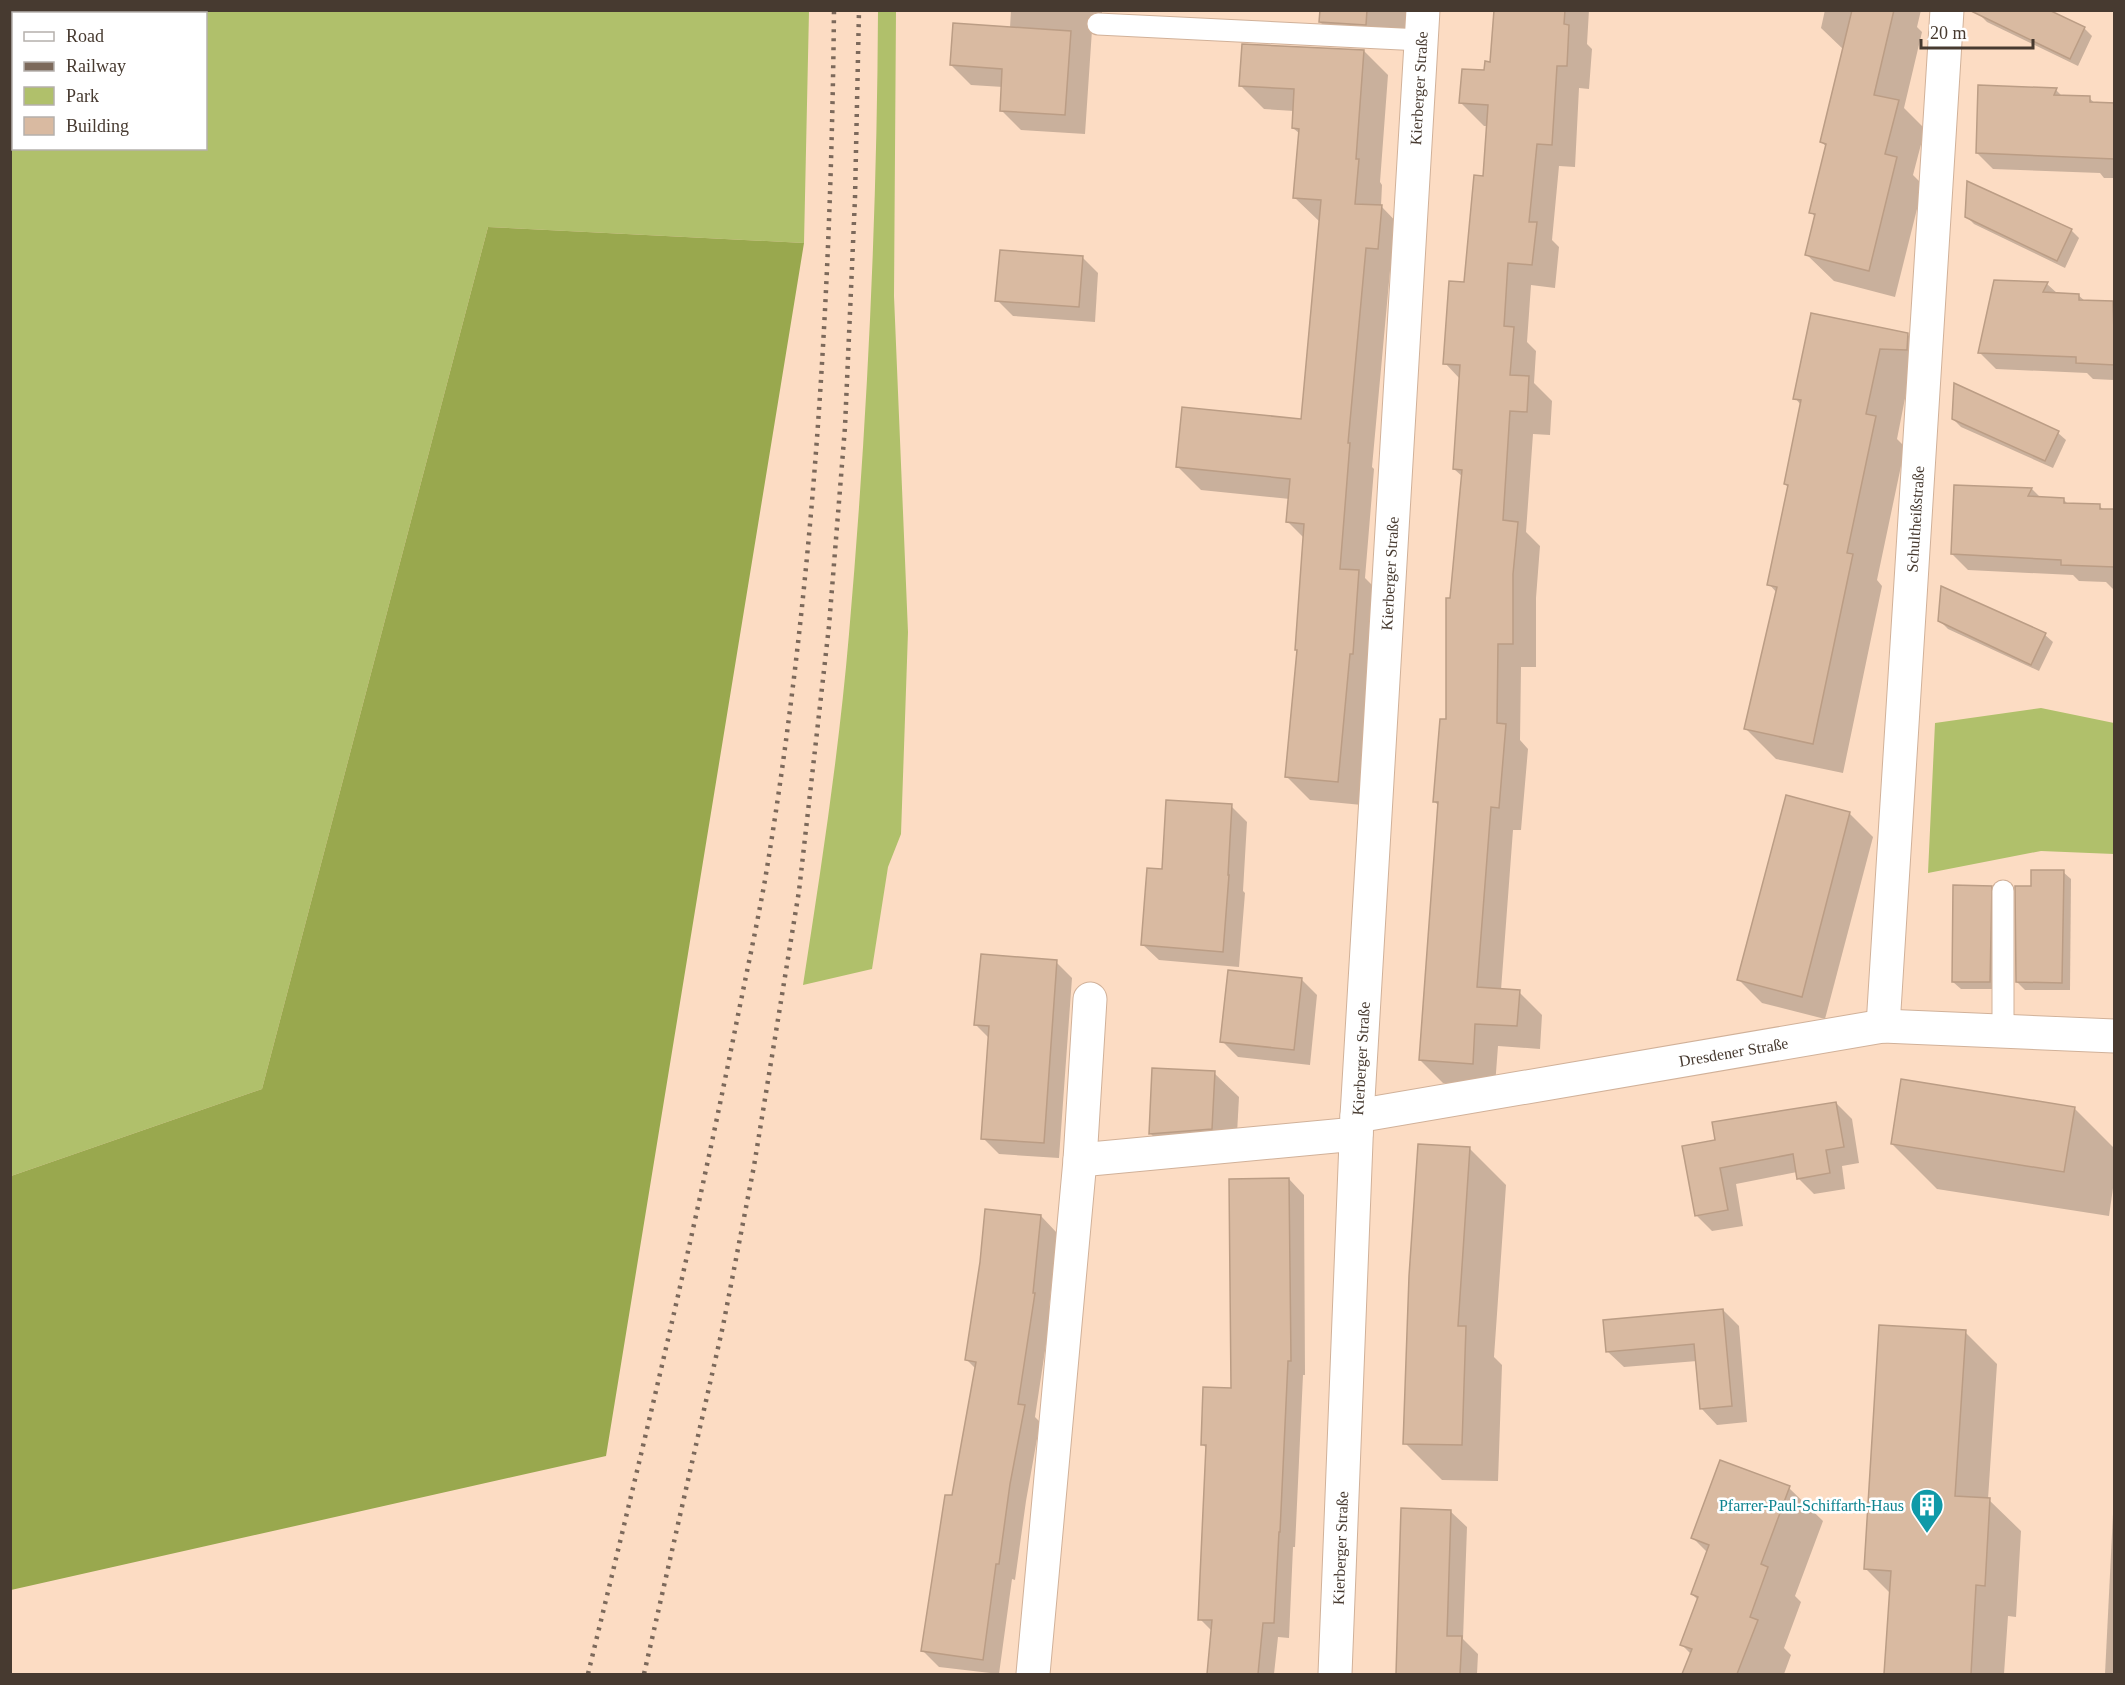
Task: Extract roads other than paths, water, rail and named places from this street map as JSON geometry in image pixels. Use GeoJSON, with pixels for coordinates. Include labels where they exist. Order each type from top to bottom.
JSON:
{"type":"FeatureCollection","features":[{"type":"Feature","properties":{"kind":"street","name":"Schultheißstraße"},"geometry":{"type":"LineString","coordinates":[[1883,1026],[1947,10]]}},
{"type":"Feature","properties":{"kind":"street","name":"Kierberger Straße"},"geometry":{"type":"LineString","coordinates":[[1335,1674],[1356,1125],[1422,25]]}},
{"type":"Feature","properties":{"kind":"street"},"geometry":{"type":"LineString","coordinates":[[1033,1674],[1080,1160],[1090,999]]}},
{"type":"Feature","properties":{"kind":"street","name":"Dresdener Straße"},"geometry":{"type":"LineString","coordinates":[[1356,1125],[1883,1026],[2115,1036]]}},
{"type":"Feature","properties":{"kind":"street","name":"Kierberger Straße"},"geometry":{"type":"LineString","coordinates":[[1080,1160],[1356,1125]]}},
{"type":"Feature","properties":{"kind":"lane"},"geometry":{"type":"LineString","coordinates":[[1098,24],[1422,25]]}},
{"type":"Feature","properties":{"kind":"lane"},"geometry":{"type":"LineString","coordinates":[[2003,891],[2003,1031]]}},
{"type":"Feature","properties":{"kind":"railway"},"geometry":{"type":"LineString","coordinates":[[588,1674],[701,1192],[762,899],[782,772],[807,555],[824,337],[834,10]]}},
{"type":"Feature","properties":{"kind":"railway"},"geometry":{"type":"LineString","coordinates":[[644,1674],[723,1326],[754,1166],[799,891],[829,626],[845,427],[855,198],[859,10]]}},
{"type":"Feature","properties":{"kind":"place","name":"Pfarrer-Paul-Schiffarth-Haus"},"geometry":{"type":"Point","coordinates":[1927,1534]}}]}
